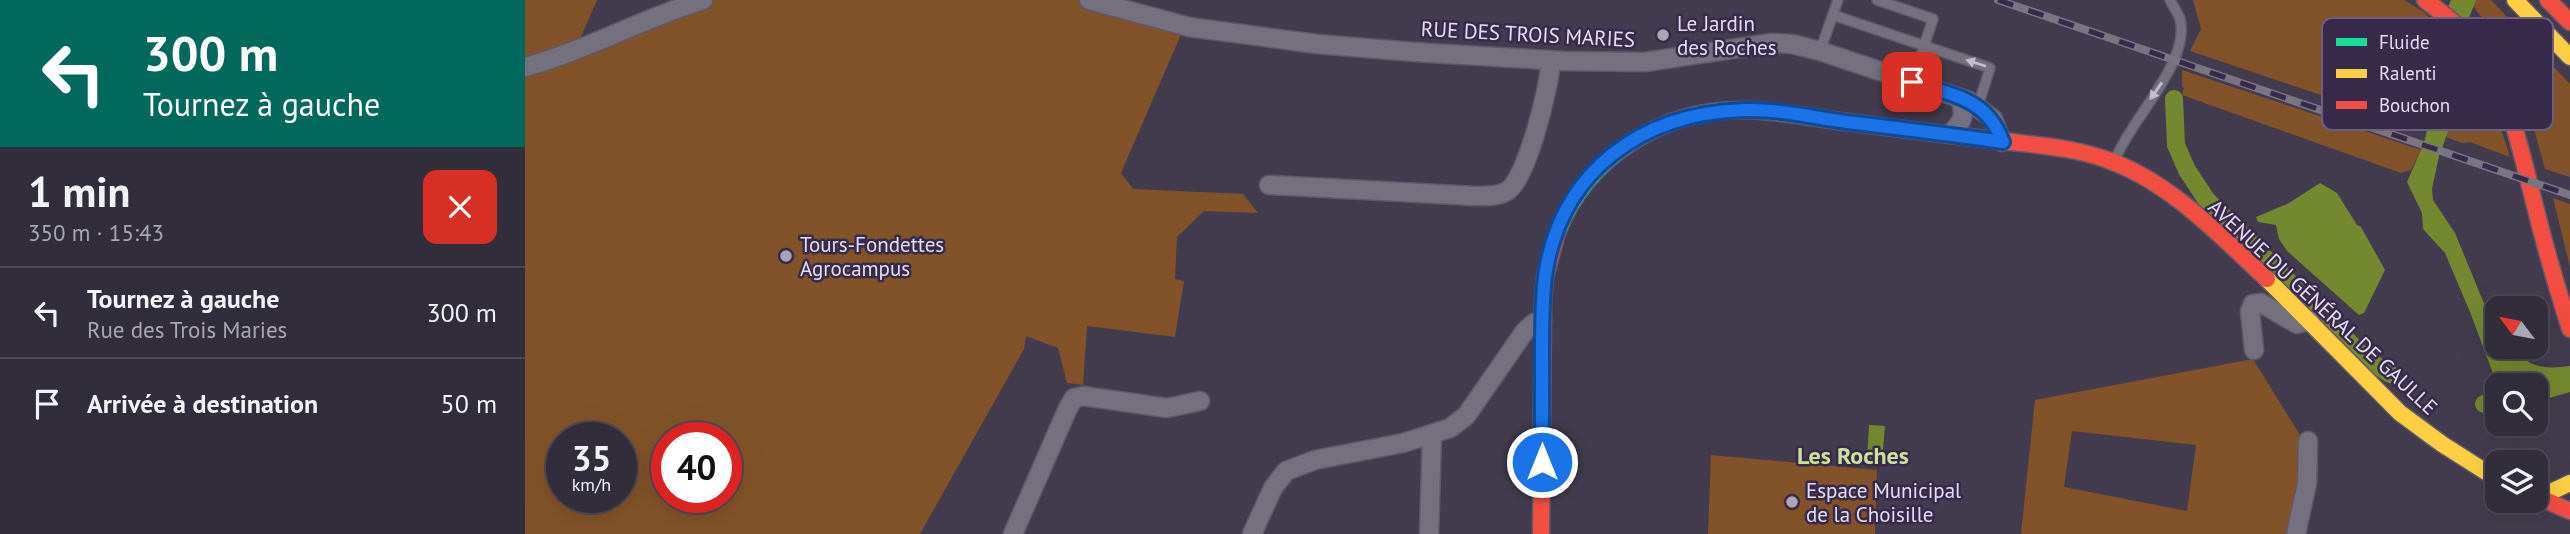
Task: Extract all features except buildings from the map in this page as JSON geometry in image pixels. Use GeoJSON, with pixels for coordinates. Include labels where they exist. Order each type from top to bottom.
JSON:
{"type":"FeatureCollection","features":[{"type":"Feature","properties":{"kind":"main road"},"geometry":{"type":"LineString","coordinates":[[2449,0],[2461,18]]}},
{"type":"Feature","properties":{"kind":"main road"},"geometry":{"type":"LineString","coordinates":[[2515,0],[2532,18]]}},
{"type":"Feature","properties":{"kind":"main road"},"geometry":{"type":"LineString","coordinates":[[2548,0],[2570,22]]}},
{"type":"Feature","properties":{"kind":"main road"},"geometry":{"type":"LineString","coordinates":[[2429,2],[2455,18]]}},
{"type":"Feature","properties":{"kind":"main road"},"geometry":{"type":"LineString","coordinates":[[2553,39],[2570,57]]}},
{"type":"Feature","properties":{"kind":"main road","name":"AVENUE DU GÉNÉRAL DE GAULLE"},"geometry":{"type":"LineString","coordinates":[[1541,534],[1542,320],[1545,277],[1556,232],[1569,205],[1595,169],[1611,155],[1659,126],[1701,113],[1747,110],[2081,152],[2115,162],[2165,190],[2206,223],[2311,320],[2400,413],[2485,471]]}},
{"type":"Feature","properties":{"kind":"main road"},"geometry":{"type":"LineString","coordinates":[[2515,130],[2557,290],[2570,328]]}},
{"type":"Feature","properties":{"kind":"main road"},"geometry":{"type":"LineString","coordinates":[[2528,130],[2570,292]]}},
{"type":"Feature","properties":{"kind":"main road"},"geometry":{"type":"LineString","coordinates":[[2548,492],[2570,484]]}},
{"type":"Feature","properties":{"kind":"main road"},"geometry":{"type":"LineString","coordinates":[[2548,501],[2570,511]]}},
{"type":"Feature","properties":{"kind":"street"},"geometry":{"type":"LineString","coordinates":[[525,67],[590,45],[636,23],[703,0]]}},
{"type":"Feature","properties":{"kind":"street","name":"RUE DES TROIS MARIES"},"geometry":{"type":"LineString","coordinates":[[1089,0],[1173,24],[1317,44],[1551,60],[1645,62],[1772,43],[1792,44],[1821,51],[1978,106]]}},
{"type":"Feature","properties":{"kind":"street"},"geometry":{"type":"LineString","coordinates":[[1269,185],[1475,196],[1497,195],[1507,191],[1515,184],[1526,160],[1544,103],[1551,60]]}},
{"type":"Feature","properties":{"kind":"street"},"geometry":{"type":"LineString","coordinates":[[1949,134],[1964,116],[1960,99]]}},
{"type":"Feature","properties":{"kind":"street"},"geometry":{"type":"LineString","coordinates":[[1978,106],[1993,119],[2003,142]]}},
{"type":"Feature","properties":{"kind":"street"},"geometry":{"type":"LineString","coordinates":[[2254,351],[2250,310],[2253,304],[2261,303],[2297,324],[2311,320]]}},
{"type":"Feature","properties":{"kind":"street"},"geometry":{"type":"LineString","coordinates":[[1252,534],[1273,488],[1286,471],[1315,460],[1403,443],[1450,428],[1466,416],[1525,331],[1542,320]]}},
{"type":"Feature","properties":{"kind":"street"},"geometry":{"type":"LineString","coordinates":[[1013,534],[1074,398],[1083,396],[1167,408],[1200,401]]}},
{"type":"Feature","properties":{"kind":"street"},"geometry":{"type":"LineString","coordinates":[[1429,534],[1432,434]]}},
{"type":"Feature","properties":{"kind":"street"},"geometry":{"type":"LineString","coordinates":[[2296,534],[2307,483],[2308,440]]}},
{"type":"Feature","properties":{"kind":"lane"},"geometry":{"type":"LineString","coordinates":[[1821,51],[1838,0]]}},
{"type":"Feature","properties":{"kind":"lane"},"geometry":{"type":"LineString","coordinates":[[1877,0],[1933,19],[1912,82]]}},
{"type":"Feature","properties":{"kind":"lane"},"geometry":{"type":"LineString","coordinates":[[2115,162],[2145,106],[2171,69],[2176,55],[2181,37],[2180,20],[2170,0]]}},
{"type":"Feature","properties":{"kind":"lane"},"geometry":{"type":"LineString","coordinates":[[1833,15],[1990,68],[1978,106]]}},
{"type":"Feature","properties":{"kind":"shaded area","name":"Tours-Fondettes Agrocampus"},"geometry":{"type":"Polygon","coordinates":[[[525,0],[597,0],[575,50],[703,0],[1081,0],[1182,32],[1121,173],[1133,189],[1243,194],[1258,213],[1204,211],[1177,237],[1175,279],[1184,281],[1175,337],[1087,326],[1083,385],[1067,383],[1058,348],[1026,336],[1024,349],[920,534],[525,534],[525,0]]]}},
{"type":"Feature","properties":{"kind":"shaded area"},"geometry":{"type":"Polygon","coordinates":[[[2193,0],[2404,0],[2430,18],[2322,18],[2322,95],[2190,51],[2201,29],[2193,0]]]}},
{"type":"Feature","properties":{"kind":"shaded area"},"geometry":{"type":"Polygon","coordinates":[[[2451,0],[2476,0],[2469,18],[2443,18],[2451,0]]]}},
{"type":"Feature","properties":{"kind":"shaded area"},"geometry":{"type":"Polygon","coordinates":[[[2476,0],[2491,0],[2508,18],[2482,18],[2473,6],[2476,0]]]}},
{"type":"Feature","properties":{"kind":"shaded area"},"geometry":{"type":"Polygon","coordinates":[[[2553,66],[2570,84],[2570,177],[2545,169],[2534,130],[2553,130],[2553,66]]]}},
{"type":"Feature","properties":{"kind":"shaded area"},"geometry":{"type":"Polygon","coordinates":[[[2182,70],[2322,117],[2322,130],[2361,130],[2421,150],[2411,170],[2401,173],[2182,95],[2182,70]]]}},
{"type":"Feature","properties":{"kind":"shaded area"},"geometry":{"type":"Polygon","coordinates":[[[2427,130],[2449,130],[2439,156],[2432,189],[2433,200],[2455,233],[2485,305],[2485,352],[2445,253],[2423,229],[2422,213],[2407,182],[2427,130]]]}},
{"type":"Feature","properties":{"kind":"shaded area"},"geometry":{"type":"Polygon","coordinates":[[[2449,130],[2501,130],[2510,157],[2470,142],[2462,143],[2446,137],[2449,130]]]}},
{"type":"Feature","properties":{"kind":"shaded area"},"geometry":{"type":"Polygon","coordinates":[[[2320,183],[2337,193],[2357,225],[2361,227],[2385,270],[2364,313],[2359,315],[2287,251],[2279,239],[2276,225],[2258,222],[2256,217],[2289,203],[2320,183]]]}},
{"type":"Feature","properties":{"kind":"shaded area"},"geometry":{"type":"Polygon","coordinates":[[[2553,198],[2570,204],[2570,267],[2553,198]]]}},
{"type":"Feature","properties":{"kind":"shaded area"},"geometry":{"type":"Polygon","coordinates":[[[2253,359],[2303,440],[2294,512],[2286,534],[2021,534],[2035,400],[2253,359]],[[2072,431],[2064,487],[2187,511],[2196,445],[2072,431]]]}},
{"type":"Feature","properties":{"kind":"shaded area"},"geometry":{"type":"Polygon","coordinates":[[[2488,359],[2524,359],[2538,366],[2570,366],[2570,392],[2548,398],[2548,373],[2493,373],[2488,359]]]}},
{"type":"Feature","properties":{"kind":"shaded area"},"geometry":{"type":"Polygon","coordinates":[[[1869,425],[1885,426],[1882,461],[1867,460],[1869,425]]]}},
{"type":"Feature","properties":{"kind":"shaded area","name":"Espace Municipal de la Choisille"},"geometry":{"type":"Polygon","coordinates":[[[1711,455],[1877,470],[1875,534],[1708,534],[1711,455]]]}},
{"type":"Feature","properties":{"kind":"waterway"},"geometry":{"type":"LineString","coordinates":[[2174,99],[2176,145],[2187,170],[2206,199],[2365,358],[2390,374]]}},
{"type":"Feature","properties":{"kind":"railway"},"geometry":{"type":"LineString","coordinates":[[1998,0],[2322,110]]}},
{"type":"Feature","properties":{"kind":"railway"},"geometry":{"type":"LineString","coordinates":[[2379,130],[2570,195]]}},
{"type":"Feature","properties":{"kind":"traffic: fast"},"geometry":{"type":"LineString","coordinates":[[1557,233],[1570,206],[1608,160],[1632,142],[1658,128],[1686,118],[1746,110],[2012,142]]}},
{"type":"Feature","properties":{"kind":"traffic: slow"},"geometry":{"type":"LineString","coordinates":[[2515,0],[2532,18]]}},
{"type":"Feature","properties":{"kind":"traffic: slow"},"geometry":{"type":"LineString","coordinates":[[2553,39],[2570,57]]}},
{"type":"Feature","properties":{"kind":"traffic: slow"},"geometry":{"type":"LineString","coordinates":[[2267,279],[2400,413],[2485,471]]}},
{"type":"Feature","properties":{"kind":"traffic: slow"},"geometry":{"type":"LineString","coordinates":[[2548,492],[2570,483]]}},
{"type":"Feature","properties":{"kind":"traffic: jam"},"geometry":{"type":"LineString","coordinates":[[2425,0],[2448,18]]}},
{"type":"Feature","properties":{"kind":"traffic: jam"},"geometry":{"type":"LineString","coordinates":[[2548,0],[2570,22]]}},
{"type":"Feature","properties":{"kind":"traffic: jam"},"geometry":{"type":"LineString","coordinates":[[2515,130],[2570,329]]}},
{"type":"Feature","properties":{"kind":"traffic: jam"},"geometry":{"type":"LineString","coordinates":[[2012,142],[2088,154],[2135,172],[2195,213],[2267,279]]}},
{"type":"Feature","properties":{"kind":"traffic: jam"},"geometry":{"type":"LineString","coordinates":[[1541,534],[1543,301],[1545,277],[1557,233]]}},
{"type":"Feature","properties":{"kind":"traffic: jam"},"geometry":{"type":"LineString","coordinates":[[2548,501],[2570,511]]}},
{"type":"Feature","properties":{"kind":"place","name":"Le Jardin des Roches"},"geometry":{"type":"Point","coordinates":[1663,35]}},
{"type":"Feature","properties":{"kind":"place","name":"Tours-Fondettes Agrocampus"},"geometry":{"type":"Point","coordinates":[786,256]}},
{"type":"Feature","properties":{"kind":"place","name":"Espace Municipal de la Choisille"},"geometry":{"type":"Point","coordinates":[1792,502]}},
{"type":"Feature","properties":{"kind":"district","name":"Les Roches"},"geometry":{"type":"Point","coordinates":[1853,455]}},
{"type":"Feature","properties":{"kind":"route"},"geometry":{"type":"LineString","coordinates":[[1542,462],[1542,320],[1545,277],[1559,224],[1595,169],[1640,135],[1701,113],[1747,110],[1794,114],[2003,142],[1993,119],[1978,106],[1912,82]]}}]}
